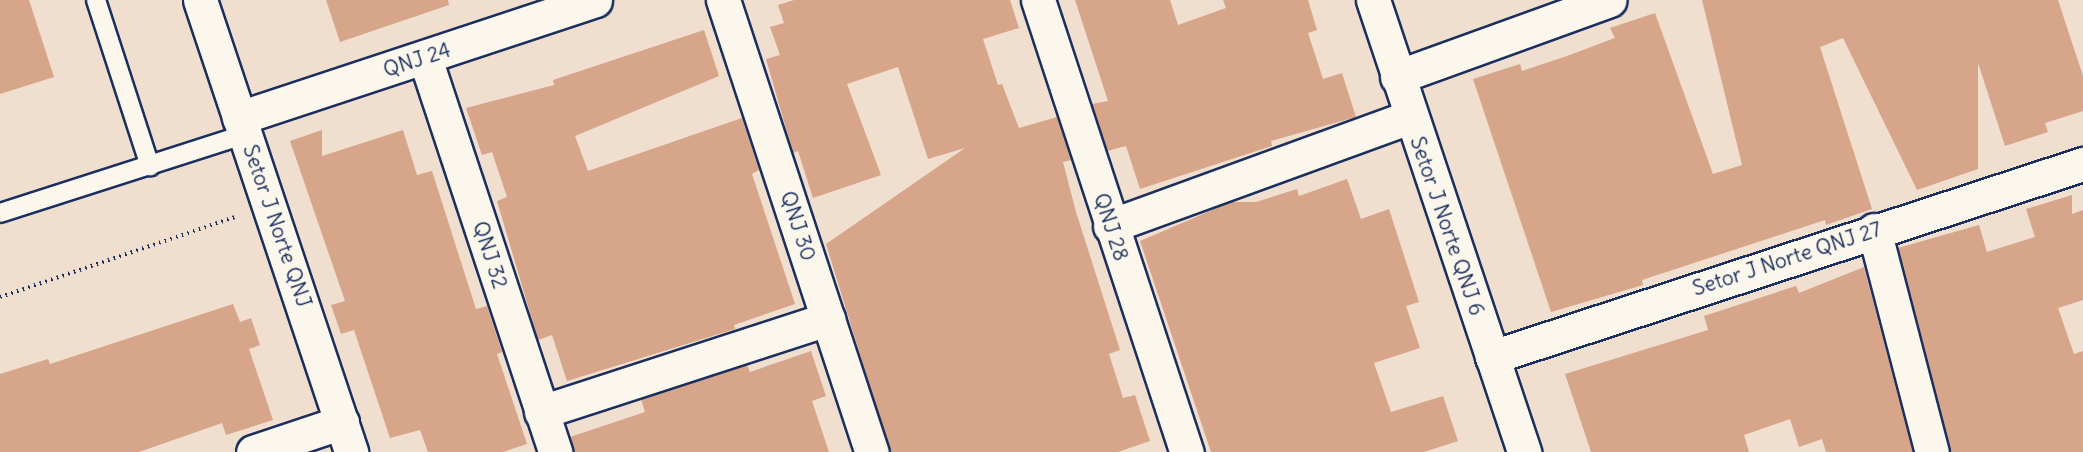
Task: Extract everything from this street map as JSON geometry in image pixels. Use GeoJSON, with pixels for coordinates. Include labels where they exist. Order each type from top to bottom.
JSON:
{"type":"FeatureCollection","features":[{"type":"Feature","properties":{"kind":"street","name":"Setor J Norte QNJ"},"geometry":{"type":"LineString","coordinates":[[200,0],[242,126],[272,205],[346,437]]}},
{"type":"Feature","properties":{"kind":"street","name":"QNJ 24"},"geometry":{"type":"LineString","coordinates":[[242,126],[425,58],[595,0]]}},
{"type":"Feature","properties":{"kind":"street","name":"QNJ 30"},"geometry":{"type":"LineString","coordinates":[[723,0],[872,452]]}},
{"type":"Feature","properties":{"kind":"street","name":"QNJ 28"},"geometry":{"type":"LineString","coordinates":[[1038,0],[1110,226],[1187,452]]}},
{"type":"Feature","properties":{"kind":"street","name":"Setor J Norte QNJ 6"},"geometry":{"type":"LineString","coordinates":[[1373,0],[1410,117],[1524,452]]}},
{"type":"Feature","properties":{"kind":"street"},"geometry":{"type":"LineString","coordinates":[[1397,76],[1610,0]]}},
{"type":"Feature","properties":{"kind":"street","name":"QNJ 32"},"geometry":{"type":"LineString","coordinates":[[425,58],[555,452]]}},
{"type":"Feature","properties":{"kind":"street"},"geometry":{"type":"LineString","coordinates":[[1110,226],[1410,117]]}},
{"type":"Feature","properties":{"kind":"street","name":"Setor J Norte QNJ 27"},"geometry":{"type":"LineString","coordinates":[[1492,357],[1874,230],[2083,164]]}},
{"type":"Feature","properties":{"kind":"street"},"geometry":{"type":"LineString","coordinates":[[1874,230],[1932,452]]}},
{"type":"Feature","properties":{"kind":"street"},"geometry":{"type":"LineString","coordinates":[[541,412],[828,319]]}},
{"type":"Feature","properties":{"kind":"street"},"geometry":{"type":"LineString","coordinates":[[253,452],[346,437]]}},
{"type":"Feature","properties":{"kind":"lane"},"geometry":{"type":"LineString","coordinates":[[96,0],[150,166]]}},
{"type":"Feature","properties":{"kind":"lane"},"geometry":{"type":"LineString","coordinates":[[0,213],[150,166],[242,126]]}},
{"type":"Feature","properties":{"kind":"path"},"geometry":{"type":"LineString","coordinates":[[0,297],[272,205]]}},
{"type":"Feature","properties":{"kind":"building"},"geometry":{"type":"Polygon","coordinates":[[[0,0],[29,0],[54,77],[0,94],[0,0]]]}},
{"type":"Feature","properties":{"kind":"building"},"geometry":{"type":"Polygon","coordinates":[[[326,0],[448,0],[449,5],[340,42],[326,0]]]}},
{"type":"Feature","properties":{"kind":"building"},"geometry":{"type":"Polygon","coordinates":[[[794,0],[1010,0],[1019,28],[983,39],[998,85],[1002,84],[1019,128],[1057,117],[1071,160],[1063,162],[1076,212],[1120,350],[1109,354],[1123,398],[1135,395],[1150,441],[1118,452],[890,452],[826,244],[965,148],[928,159],[898,67],[847,84],[881,175],[813,198],[798,151],[793,153],[766,59],[780,55],[770,27],[784,23],[778,5],[794,0]]]}},
{"type":"Feature","properties":{"kind":"building"},"geometry":{"type":"Polygon","coordinates":[[[1075,0],[1170,0],[1178,25],[1226,8],[1223,0],[1308,0],[1317,30],[1308,33],[1323,79],[1342,73],[1356,117],[1271,141],[1272,146],[1140,189],[1126,146],[1107,151],[1092,104],[1108,101],[1075,0]]]}},
{"type":"Feature","properties":{"kind":"building"},"geometry":{"type":"Polygon","coordinates":[[[1702,0],[2058,0],[2083,76],[2083,111],[2045,123],[2048,132],[2005,146],[1978,63],[1978,169],[1917,190],[1843,38],[1820,47],[1872,209],[1826,225],[1825,220],[1642,280],[1643,285],[1551,312],[1473,79],[1520,64],[1522,71],[1567,56],[1615,38],[1610,28],[1655,13],[1713,174],[1742,165],[1702,0]]]}},
{"type":"Feature","properties":{"kind":"building"},"geometry":{"type":"Polygon","coordinates":[[[704,30],[719,76],[575,136],[588,171],[742,118],[759,170],[752,174],[795,304],[734,325],[735,329],[567,381],[552,335],[538,340],[497,201],[507,197],[492,152],[482,155],[466,108],[554,85],[553,80],[704,30]]]}},
{"type":"Feature","properties":{"kind":"building"},"geometry":{"type":"Polygon","coordinates":[[[322,130],[322,156],[403,130],[417,175],[432,171],[476,309],[487,306],[502,352],[497,354],[527,444],[503,452],[428,452],[420,430],[390,438],[354,330],[341,334],[331,305],[345,301],[290,141],[322,130]]]}},
{"type":"Feature","properties":{"kind":"building"},"geometry":{"type":"Polygon","coordinates":[[[1347,179],[1361,219],[1389,209],[1419,302],[1406,306],[1420,348],[1374,363],[1391,412],[1443,396],[1458,441],[1424,452],[1211,452],[1140,241],[1231,202],[1256,202],[1297,189],[1299,196],[1347,179]]]}},
{"type":"Feature","properties":{"kind":"building"},"geometry":{"type":"Polygon","coordinates":[[[2072,195],[2072,214],[2083,210],[2083,300],[2058,308],[2074,354],[2083,351],[2083,452],[1950,452],[1898,248],[1979,225],[1987,252],[2035,237],[2026,209],[2072,195]]]}},
{"type":"Feature","properties":{"kind":"building"},"geometry":{"type":"Polygon","coordinates":[[[1864,267],[1913,452],[1826,452],[1822,439],[1799,447],[1790,419],[1744,435],[1749,452],[1591,452],[1565,374],[1708,330],[1704,316],[1796,286],[1799,293],[1864,267]]]}},
{"type":"Feature","properties":{"kind":"building"},"geometry":{"type":"Polygon","coordinates":[[[233,304],[240,322],[251,318],[260,345],[249,349],[273,420],[226,435],[222,423],[139,452],[0,452],[0,374],[48,359],[50,364],[233,304]]]}},
{"type":"Feature","properties":{"kind":"building"},"geometry":{"type":"Polygon","coordinates":[[[811,351],[826,396],[812,401],[829,452],[573,452],[570,437],[645,412],[641,399],[747,365],[750,372],[811,351]]]}}]}
